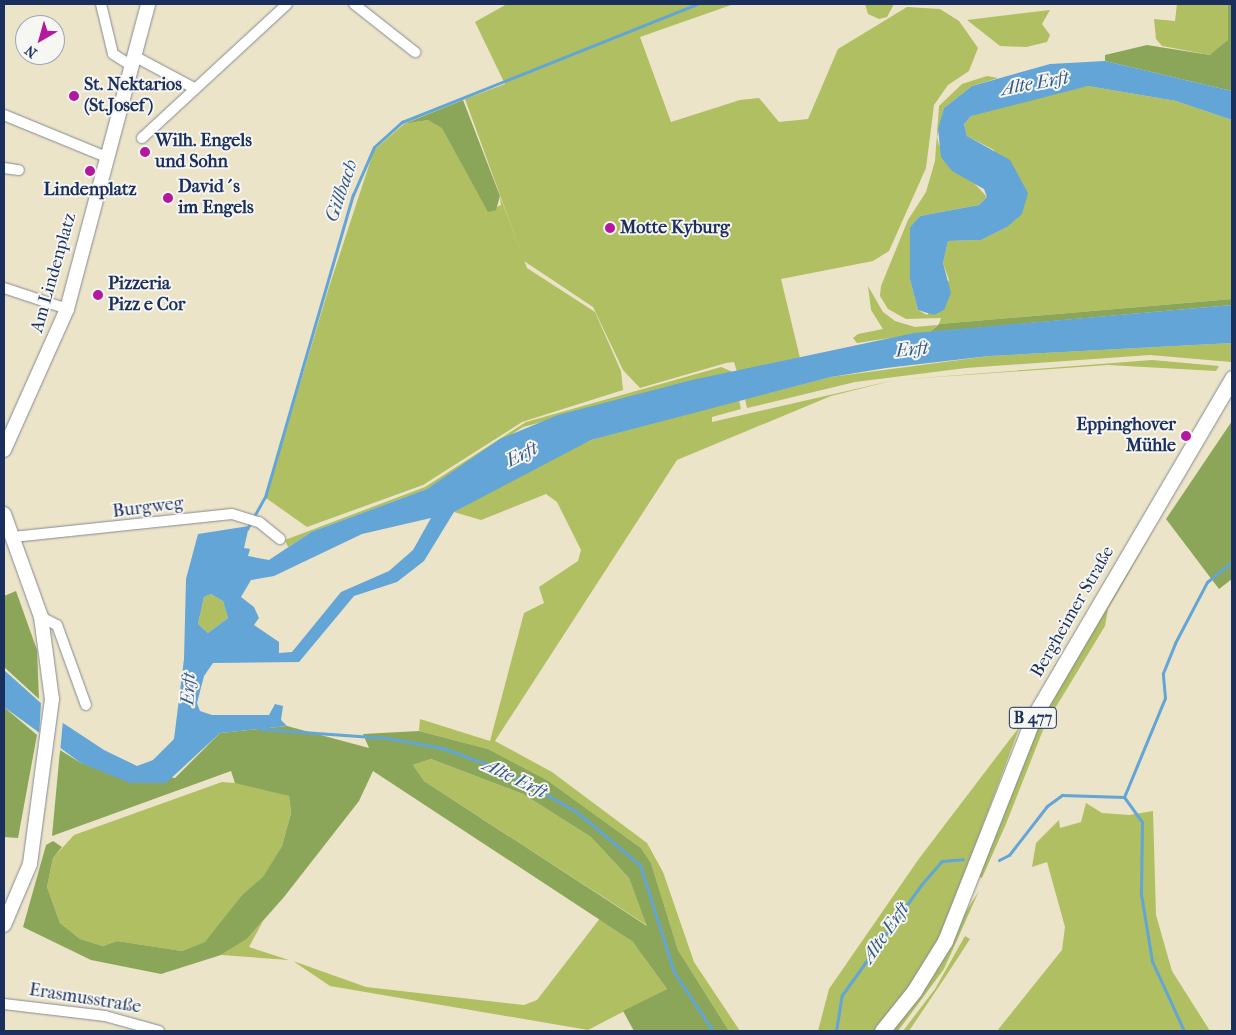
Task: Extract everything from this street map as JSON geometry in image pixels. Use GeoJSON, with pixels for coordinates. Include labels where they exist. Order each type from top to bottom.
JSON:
{"type":"FeatureCollection","features":[{"type":"Feature","properties":{"kind":"main road","name":"Am Lindenplatz"},"geometry":{"type":"LineString","coordinates":[[4,450],[67,309],[91,210],[109,158],[148,4]]}},
{"type":"Feature","properties":{"kind":"main road","name":"Bergheimer Straße"},"geometry":{"type":"LineString","coordinates":[[882,1031],[919,984],[945,941],[1034,716],[1232,378]]}},
{"type":"Feature","properties":{"kind":"main road"},"geometry":{"type":"LineString","coordinates":[[4,514],[41,617],[52,699],[48,754],[30,864],[4,925]]}},
{"type":"Feature","properties":{"kind":"street"},"geometry":{"type":"LineString","coordinates":[[101,4],[113,54],[133,60],[194,88]]}},
{"type":"Feature","properties":{"kind":"street"},"geometry":{"type":"LineString","coordinates":[[142,138],[286,4]]}},
{"type":"Feature","properties":{"kind":"street"},"geometry":{"type":"LineString","coordinates":[[354,4],[415,52]]}},
{"type":"Feature","properties":{"kind":"street"},"geometry":{"type":"LineString","coordinates":[[4,115],[109,158]]}},
{"type":"Feature","properties":{"kind":"street"},"geometry":{"type":"LineString","coordinates":[[4,168],[19,170]]}},
{"type":"Feature","properties":{"kind":"street"},"geometry":{"type":"LineString","coordinates":[[4,288],[67,309]]}},
{"type":"Feature","properties":{"kind":"street","name":"Burgweg"},"geometry":{"type":"LineString","coordinates":[[13,537],[244,516],[259,522],[280,539]]}},
{"type":"Feature","properties":{"kind":"street"},"geometry":{"type":"LineString","coordinates":[[41,617],[57,625],[86,705]]}},
{"type":"Feature","properties":{"kind":"street","name":"Erasmusstraße"},"geometry":{"type":"LineString","coordinates":[[4,1004],[105,1016],[159,1031]]}},
{"type":"Feature","properties":{"kind":"green space"},"geometry":{"type":"Polygon","coordinates":[[[507,4],[734,4],[640,37],[671,122],[740,100],[759,98],[779,122],[808,119],[838,49],[907,7],[940,9],[959,21],[978,48],[969,71],[948,85],[934,105],[926,168],[889,251],[873,261],[781,279],[800,358],[737,372],[734,362],[726,363],[640,388],[623,370],[593,307],[524,261],[465,99],[505,84],[475,22],[507,4]]]}},
{"type":"Feature","properties":{"kind":"green space"},"geometry":{"type":"Polygon","coordinates":[[[865,4],[893,4],[893,6],[887,17],[879,19],[868,14],[865,4]]]}},
{"type":"Feature","properties":{"kind":"green space"},"geometry":{"type":"Polygon","coordinates":[[[1177,4],[1228,4],[1228,40],[1223,47],[1210,55],[1162,46],[1156,39],[1154,19],[1175,21],[1177,4]]]}},
{"type":"Feature","properties":{"kind":"green space"},"geometry":{"type":"Polygon","coordinates":[[[1228,4],[1232,4],[1232,91],[1105,61],[1105,55],[1147,45],[1210,55],[1228,40],[1228,4]]]}},
{"type":"Feature","properties":{"kind":"green space"},"geometry":{"type":"Polygon","coordinates":[[[1050,10],[1042,24],[1050,35],[1047,42],[1026,47],[1000,46],[967,20],[1050,10]]]}},
{"type":"Feature","properties":{"kind":"green space"},"geometry":{"type":"Polygon","coordinates":[[[987,76],[998,78],[972,86],[944,108],[937,137],[939,145],[987,197],[979,205],[920,216],[910,227],[910,279],[918,310],[927,315],[949,280],[943,263],[948,241],[981,240],[1007,227],[994,150],[967,136],[964,124],[971,116],[1006,103],[1088,86],[1176,101],[1232,120],[1232,299],[939,324],[941,318],[906,319],[888,309],[880,296],[881,286],[908,220],[926,192],[935,161],[939,106],[962,84],[987,76]]]}},
{"type":"Feature","properties":{"kind":"green space"},"geometry":{"type":"Polygon","coordinates":[[[463,100],[500,196],[496,210],[488,212],[442,128],[428,120],[404,124],[463,100]]]}},
{"type":"Feature","properties":{"kind":"green space"},"geometry":{"type":"Polygon","coordinates":[[[428,120],[442,127],[488,211],[501,205],[500,196],[527,268],[595,312],[621,371],[623,390],[522,422],[423,485],[307,527],[266,498],[329,287],[374,150],[404,124],[428,120]]]}},
{"type":"Feature","properties":{"kind":"green space"},"geometry":{"type":"Polygon","coordinates":[[[868,286],[883,312],[895,321],[915,327],[937,325],[930,332],[857,343],[853,338],[858,334],[883,329],[871,310],[868,286]]]}},
{"type":"Feature","properties":{"kind":"green space"},"geometry":{"type":"Polygon","coordinates":[[[1232,299],[1232,305],[930,332],[939,324],[1232,299]]]}},
{"type":"Feature","properties":{"kind":"green space"},"geometry":{"type":"Polygon","coordinates":[[[1232,343],[1231,362],[1150,355],[966,368],[855,382],[747,408],[745,399],[831,377],[989,356],[1232,343]]]}},
{"type":"Feature","properties":{"kind":"green space"},"geometry":{"type":"Polygon","coordinates":[[[1152,360],[1219,366],[1216,371],[1108,365],[895,380],[1152,360]]]}},
{"type":"Feature","properties":{"kind":"green space"},"geometry":{"type":"Polygon","coordinates":[[[721,367],[733,372],[523,427],[427,489],[311,532],[288,547],[285,540],[425,487],[526,422],[721,367]]]}},
{"type":"Feature","properties":{"kind":"green space"},"geometry":{"type":"Polygon","coordinates":[[[895,380],[831,396],[677,460],[495,741],[552,772],[647,843],[663,872],[694,962],[740,1031],[729,1031],[678,950],[651,863],[641,848],[547,780],[488,749],[419,731],[420,719],[490,741],[524,613],[544,603],[539,587],[578,561],[581,550],[557,502],[546,494],[481,520],[454,512],[543,462],[591,440],[739,400],[741,409],[712,417],[712,422],[895,380]]]}},
{"type":"Feature","properties":{"kind":"green space"},"geometry":{"type":"Polygon","coordinates":[[[1232,421],[1232,579],[1219,589],[1166,519],[1232,421]]]}},
{"type":"Feature","properties":{"kind":"green space"},"geometry":{"type":"Polygon","coordinates":[[[1157,524],[1108,609],[1105,626],[1045,725],[1006,824],[982,878],[978,876],[1027,741],[1157,524]]]}},
{"type":"Feature","properties":{"kind":"green space"},"geometry":{"type":"Polygon","coordinates":[[[16,591],[37,650],[39,699],[4,667],[4,596],[16,591]]]}},
{"type":"Feature","properties":{"kind":"green space"},"geometry":{"type":"Polygon","coordinates":[[[211,594],[223,601],[228,618],[208,633],[198,624],[204,597],[211,594]]]}},
{"type":"Feature","properties":{"kind":"green space"},"geometry":{"type":"Polygon","coordinates":[[[4,707],[37,735],[18,838],[4,837],[4,707]]]}},
{"type":"Feature","properties":{"kind":"green space"},"geometry":{"type":"Polygon","coordinates":[[[287,726],[369,748],[363,734],[419,731],[488,749],[547,780],[641,848],[651,863],[678,950],[729,1031],[634,1031],[623,1011],[667,989],[632,941],[373,771],[359,801],[284,897],[247,939],[221,955],[161,974],[91,960],[23,927],[46,845],[53,841],[62,847],[53,858],[47,887],[60,923],[80,939],[103,946],[117,941],[182,951],[205,942],[242,895],[263,877],[282,846],[291,813],[289,796],[235,783],[231,771],[52,836],[60,750],[81,763],[175,778],[220,733],[287,726]],[[431,759],[413,765],[424,781],[647,926],[629,878],[591,837],[523,794],[431,759]]]}},
{"type":"Feature","properties":{"kind":"green space"},"geometry":{"type":"Polygon","coordinates":[[[1020,726],[940,940],[921,971],[875,1031],[818,1031],[829,989],[918,860],[1020,726]]]}},
{"type":"Feature","properties":{"kind":"green space"},"geometry":{"type":"Polygon","coordinates":[[[431,759],[523,794],[591,837],[629,878],[648,926],[424,781],[413,765],[431,759]]]}},
{"type":"Feature","properties":{"kind":"green space"},"geometry":{"type":"Polygon","coordinates":[[[222,782],[249,784],[289,796],[291,813],[282,846],[263,878],[242,895],[206,942],[182,951],[117,941],[103,946],[80,939],[60,923],[47,887],[53,858],[74,835],[222,782]]]}},
{"type":"Feature","properties":{"kind":"green space"},"geometry":{"type":"Polygon","coordinates":[[[1086,803],[1102,813],[1129,815],[1153,811],[1156,915],[1172,971],[1210,1031],[997,1031],[1062,950],[1065,927],[1047,862],[1032,867],[1036,843],[1059,820],[1060,828],[1081,822],[1086,803]]]}},
{"type":"Feature","properties":{"kind":"green space"},"geometry":{"type":"Polygon","coordinates":[[[979,891],[944,969],[898,1031],[890,1031],[979,891]]]}},
{"type":"Feature","properties":{"kind":"green space"},"geometry":{"type":"Polygon","coordinates":[[[601,917],[632,941],[667,989],[588,1030],[330,986],[293,961],[366,987],[524,1005],[537,1000],[601,917]]]}},
{"type":"Feature","properties":{"kind":"green space"},"geometry":{"type":"Polygon","coordinates":[[[263,921],[249,947],[289,960],[221,955],[247,939],[263,921]]]}},
{"type":"Feature","properties":{"kind":"green space"},"geometry":{"type":"Polygon","coordinates":[[[965,936],[970,939],[948,973],[909,1031],[903,1031],[935,989],[965,936]]]}},
{"type":"Feature","properties":{"kind":"water"},"geometry":{"type":"Polygon","coordinates":[[[1105,61],[1232,91],[1232,120],[1176,101],[1088,86],[971,116],[964,124],[967,136],[1010,160],[1028,193],[1022,214],[1007,227],[981,240],[948,241],[943,263],[951,293],[944,310],[934,315],[918,310],[910,279],[910,227],[920,216],[979,205],[987,197],[984,189],[952,171],[941,157],[938,129],[944,108],[972,86],[1050,64],[1105,61]]]}},
{"type":"Feature","properties":{"kind":"water","name":"Erft"},"geometry":{"type":"Polygon","coordinates":[[[1232,305],[1232,343],[989,356],[886,368],[831,377],[591,440],[454,512],[424,561],[397,582],[354,596],[299,662],[213,663],[204,676],[197,703],[200,711],[212,715],[269,715],[275,704],[283,706],[281,720],[287,726],[220,733],[166,783],[130,783],[81,763],[4,707],[4,670],[63,723],[104,750],[137,766],[153,760],[174,739],[184,659],[186,579],[198,534],[249,526],[244,548],[250,549],[248,556],[269,560],[311,532],[427,489],[500,439],[558,415],[692,380],[914,333],[1232,305]],[[431,518],[362,534],[274,576],[251,580],[241,597],[254,607],[259,618],[254,625],[279,642],[279,653],[292,652],[341,592],[389,571],[413,550],[431,518]],[[211,594],[204,597],[198,624],[208,633],[228,618],[223,601],[211,594]]]}},
{"type":"Feature","properties":{"kind":"pier"},"geometry":{"type":"Polygon","coordinates":[[[41,702],[63,720],[60,753],[39,739],[41,702]]]}},
{"type":"Feature","properties":{"kind":"waterway","name":"Gillbach"},"geometry":{"type":"LineString","coordinates":[[247,529],[265,497],[353,195],[374,147],[402,122],[697,4]]}},
{"type":"Feature","properties":{"kind":"waterway"},"geometry":{"type":"LineString","coordinates":[[1124,797],[1165,698],[1163,673],[1175,643],[1207,582],[1232,562]]}},
{"type":"Feature","properties":{"kind":"waterway","name":"Alte Erft"},"geometry":{"type":"LineString","coordinates":[[260,729],[387,738],[442,748],[503,770],[577,812],[640,865],[674,972],[713,1031]]}},
{"type":"Feature","properties":{"kind":"waterway","name":"Alte Erft"},"geometry":{"type":"LineString","coordinates":[[999,860],[1009,855],[1047,806],[1062,795],[1124,797]]}},
{"type":"Feature","properties":{"kind":"waterway"},"geometry":{"type":"LineString","coordinates":[[1124,797],[1142,822],[1141,894],[1152,961],[1184,1031]]}},
{"type":"Feature","properties":{"kind":"waterway","name":"Alte Erft"},"geometry":{"type":"LineString","coordinates":[[836,1031],[842,995],[921,885],[942,861],[963,859]]}},
{"type":"Feature","properties":{"kind":"place","name":"St. Nektarios (St.Josef)"},"geometry":{"type":"Point","coordinates":[74,96]}},
{"type":"Feature","properties":{"kind":"place","name":"Wilh. Engels und Sohn"},"geometry":{"type":"Point","coordinates":[145,152]}},
{"type":"Feature","properties":{"kind":"place","name":"Lindenplatz"},"geometry":{"type":"Point","coordinates":[90,171]}},
{"type":"Feature","properties":{"kind":"place","name":"David´s im Engels"},"geometry":{"type":"Point","coordinates":[168,198]}},
{"type":"Feature","properties":{"kind":"place","name":"Motte Kyburg"},"geometry":{"type":"Point","coordinates":[610,228]}},
{"type":"Feature","properties":{"kind":"place","name":"Pizzeria Pizz e Cor"},"geometry":{"type":"Point","coordinates":[98,295]}},
{"type":"Feature","properties":{"kind":"place","name":"Eppinghover Mühle"},"geometry":{"type":"Point","coordinates":[1186,436]}}]}
